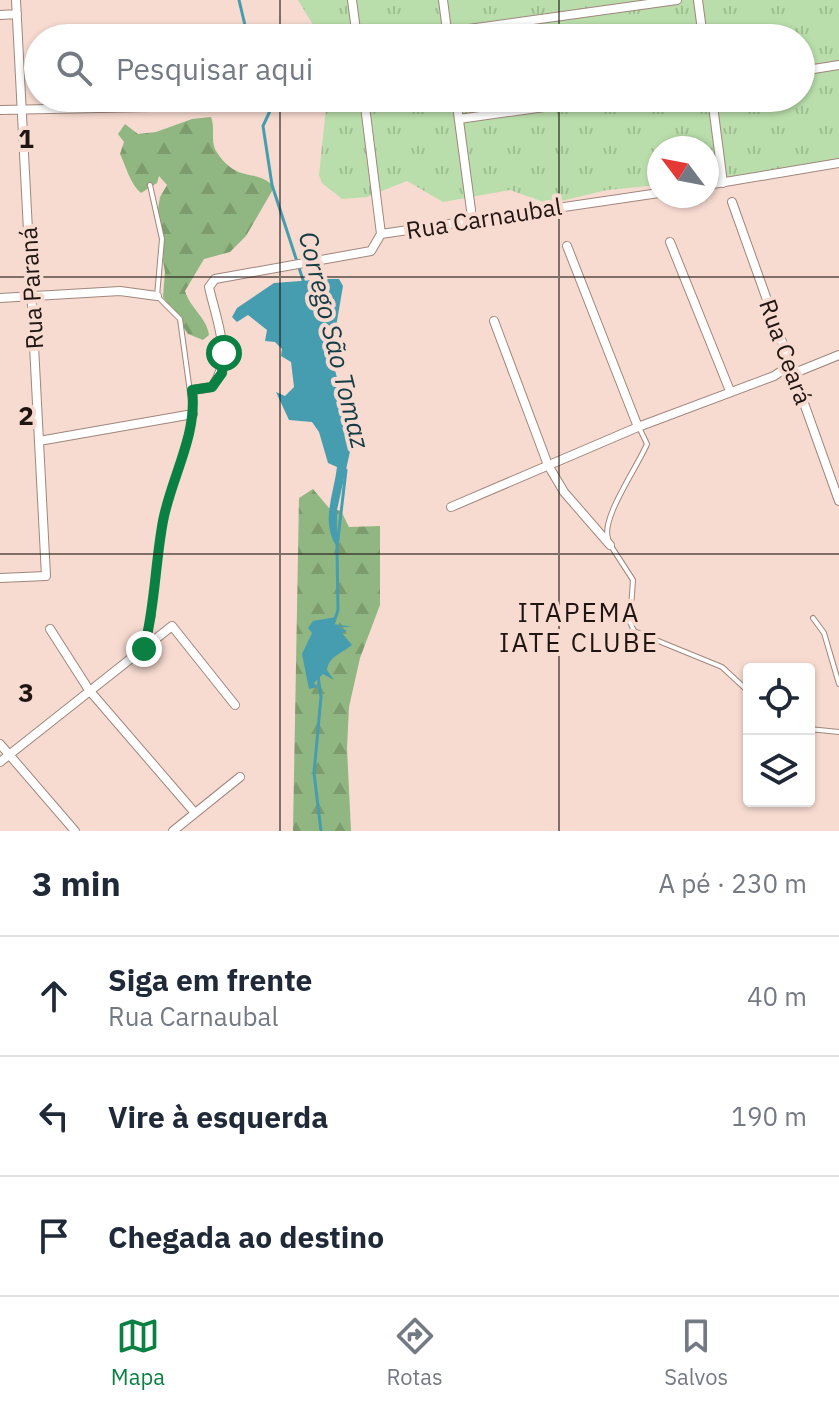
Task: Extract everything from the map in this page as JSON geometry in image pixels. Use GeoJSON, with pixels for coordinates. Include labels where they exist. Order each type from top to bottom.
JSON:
{"type":"FeatureCollection","features":[{"type":"Feature","properties":{"kind":"street","name":"Rua Paraná"},"geometry":{"type":"LineString","coordinates":[[0,578],[46,576],[16,0]]}},
{"type":"Feature","properties":{"kind":"street"},"geometry":{"type":"LineString","coordinates":[[352,0],[355,24]]}},
{"type":"Feature","properties":{"kind":"street"},"geometry":{"type":"LineString","coordinates":[[443,0],[446,24]]}},
{"type":"Feature","properties":{"kind":"street"},"geometry":{"type":"LineString","coordinates":[[520,24],[677,0]]}},
{"type":"Feature","properties":{"kind":"street"},"geometry":{"type":"LineString","coordinates":[[698,0],[701,24]]}},
{"type":"Feature","properties":{"kind":"street"},"geometry":{"type":"LineString","coordinates":[[0,15],[17,14]]}},
{"type":"Feature","properties":{"kind":"street"},"geometry":{"type":"LineString","coordinates":[[815,69],[839,65]]}},
{"type":"Feature","properties":{"kind":"street"},"geometry":{"type":"LineString","coordinates":[[0,110],[22,109]]}},
{"type":"Feature","properties":{"kind":"street"},"geometry":{"type":"LineString","coordinates":[[366,112],[381,234]]}},
{"type":"Feature","properties":{"kind":"street"},"geometry":{"type":"LineString","coordinates":[[458,112],[471,210]]}},
{"type":"Feature","properties":{"kind":"street"},"geometry":{"type":"LineString","coordinates":[[459,119],[509,112]]}},
{"type":"Feature","properties":{"kind":"street"},"geometry":{"type":"LineString","coordinates":[[714,112],[723,183]]}},
{"type":"Feature","properties":{"kind":"street"},"geometry":{"type":"LineString","coordinates":[[719,184],[839,163]]}},
{"type":"Feature","properties":{"kind":"street","name":"Rua Carnaubal"},"geometry":{"type":"LineString","coordinates":[[192,390],[212,387],[222,373],[224,353],[209,287],[215,279],[371,251],[381,234],[647,195]]}},
{"type":"Feature","properties":{"kind":"street","name":"Rua Ceará"},"geometry":{"type":"LineString","coordinates":[[732,202],[791,370],[836,485],[839,501]]}},
{"type":"Feature","properties":{"kind":"street"},"geometry":{"type":"LineString","coordinates":[[670,242],[730,391]]}},
{"type":"Feature","properties":{"kind":"street"},"geometry":{"type":"LineString","coordinates":[[567,246],[638,427]]}},
{"type":"Feature","properties":{"kind":"street"},"geometry":{"type":"LineString","coordinates":[[0,298],[120,291],[157,296]]}},
{"type":"Feature","properties":{"kind":"street"},"geometry":{"type":"LineString","coordinates":[[494,321],[548,465],[564,492],[610,545]]}},
{"type":"Feature","properties":{"kind":"street"},"geometry":{"type":"LineString","coordinates":[[451,507],[638,427],[730,391],[839,355]]}},
{"type":"Feature","properties":{"kind":"street"},"geometry":{"type":"LineString","coordinates":[[39,441],[193,414]]}},
{"type":"Feature","properties":{"kind":"street"},"geometry":{"type":"LineString","coordinates":[[0,762],[172,626],[235,705]]}},
{"type":"Feature","properties":{"kind":"street"},"geometry":{"type":"LineString","coordinates":[[50,629],[89,690],[195,813]]}},
{"type":"Feature","properties":{"kind":"street"},"geometry":{"type":"LineString","coordinates":[[0,744],[75,831]]}},
{"type":"Feature","properties":{"kind":"street"},"geometry":{"type":"LineString","coordinates":[[173,831],[240,777]]}},
{"type":"Feature","properties":{"kind":"lane"},"geometry":{"type":"LineString","coordinates":[[144,649],[153,615],[153,590],[164,518],[193,414],[180,319],[157,296],[162,239],[150,185]]}},
{"type":"Feature","properties":{"kind":"lane"},"geometry":{"type":"LineString","coordinates":[[638,427],[647,444],[639,465],[610,513],[605,531],[610,545],[633,580],[630,622],[634,631],[722,667],[743,686]]}},
{"type":"Feature","properties":{"kind":"lane"},"geometry":{"type":"LineString","coordinates":[[813,618],[824,633],[839,684]]}},
{"type":"Feature","properties":{"kind":"lane"},"geometry":{"type":"LineString","coordinates":[[815,730],[839,732]]}},
{"type":"Feature","properties":{"kind":"green space"},"geometry":{"type":"Polygon","coordinates":[[[298,0],[839,0],[839,167],[756,181],[719,183],[719,136],[647,136],[647,186],[607,190],[549,204],[510,190],[443,202],[407,181],[367,197],[342,199],[322,183],[319,175],[326,112],[815,112],[815,24],[313,24],[298,0]]]}},
{"type":"Feature","properties":{"kind":"green space"},"geometry":{"type":"Polygon","coordinates":[[[211,117],[214,145],[225,163],[240,172],[266,180],[272,185],[272,191],[246,236],[230,252],[204,259],[185,291],[208,329],[209,335],[203,340],[188,334],[163,297],[165,272],[156,221],[160,197],[167,185],[159,176],[157,183],[141,193],[137,189],[120,154],[124,142],[118,134],[125,124],[138,134],[211,117]]]}},
{"type":"Feature","properties":{"kind":"green space"},"geometry":{"type":"Polygon","coordinates":[[[313,489],[329,508],[341,511],[349,527],[380,526],[380,605],[360,658],[349,707],[347,748],[351,831],[293,831],[299,498],[313,489]]]}},
{"type":"Feature","properties":{"kind":"water"},"geometry":{"type":"Polygon","coordinates":[[[339,279],[343,286],[336,327],[335,370],[353,438],[337,510],[337,547],[329,528],[329,518],[337,467],[328,463],[319,432],[312,422],[289,420],[276,392],[285,396],[294,387],[291,362],[281,356],[282,349],[275,342],[265,341],[267,330],[248,315],[237,322],[232,317],[237,308],[274,283],[339,279]]]}},
{"type":"Feature","properties":{"kind":"water"},"geometry":{"type":"Polygon","coordinates":[[[336,617],[333,624],[353,627],[338,627],[347,631],[342,633],[352,645],[328,665],[327,670],[334,680],[323,674],[314,683],[318,687],[309,689],[302,654],[312,633],[308,628],[313,621],[336,617]]]}},
{"type":"Feature","properties":{"kind":"waterway","name":"Corrego São Tomaz"},"geometry":{"type":"LineString","coordinates":[[239,0],[245,24]]}},
{"type":"Feature","properties":{"kind":"waterway","name":"Corrego São Tomaz"},"geometry":{"type":"LineString","coordinates":[[270,112],[263,126],[272,185],[304,283]]}},
{"type":"Feature","properties":{"kind":"waterway","name":"Corrego São Tomaz"},"geometry":{"type":"LineString","coordinates":[[332,628],[338,610],[337,547],[346,470]]}},
{"type":"Feature","properties":{"kind":"waterway","name":"Corrego São Tomaz"},"geometry":{"type":"LineString","coordinates":[[318,676],[321,697],[314,773],[321,831]]}},
{"type":"Feature","properties":{"kind":"district","name":"ITAPEMA IATE CLUBE"},"geometry":{"type":"Point","coordinates":[579,628]}},
{"type":"Feature","properties":{"kind":"route"},"geometry":{"type":"LineString","coordinates":[[144,649],[153,615],[153,590],[164,518],[193,414],[192,390],[212,387],[222,373],[224,353]]}}]}
